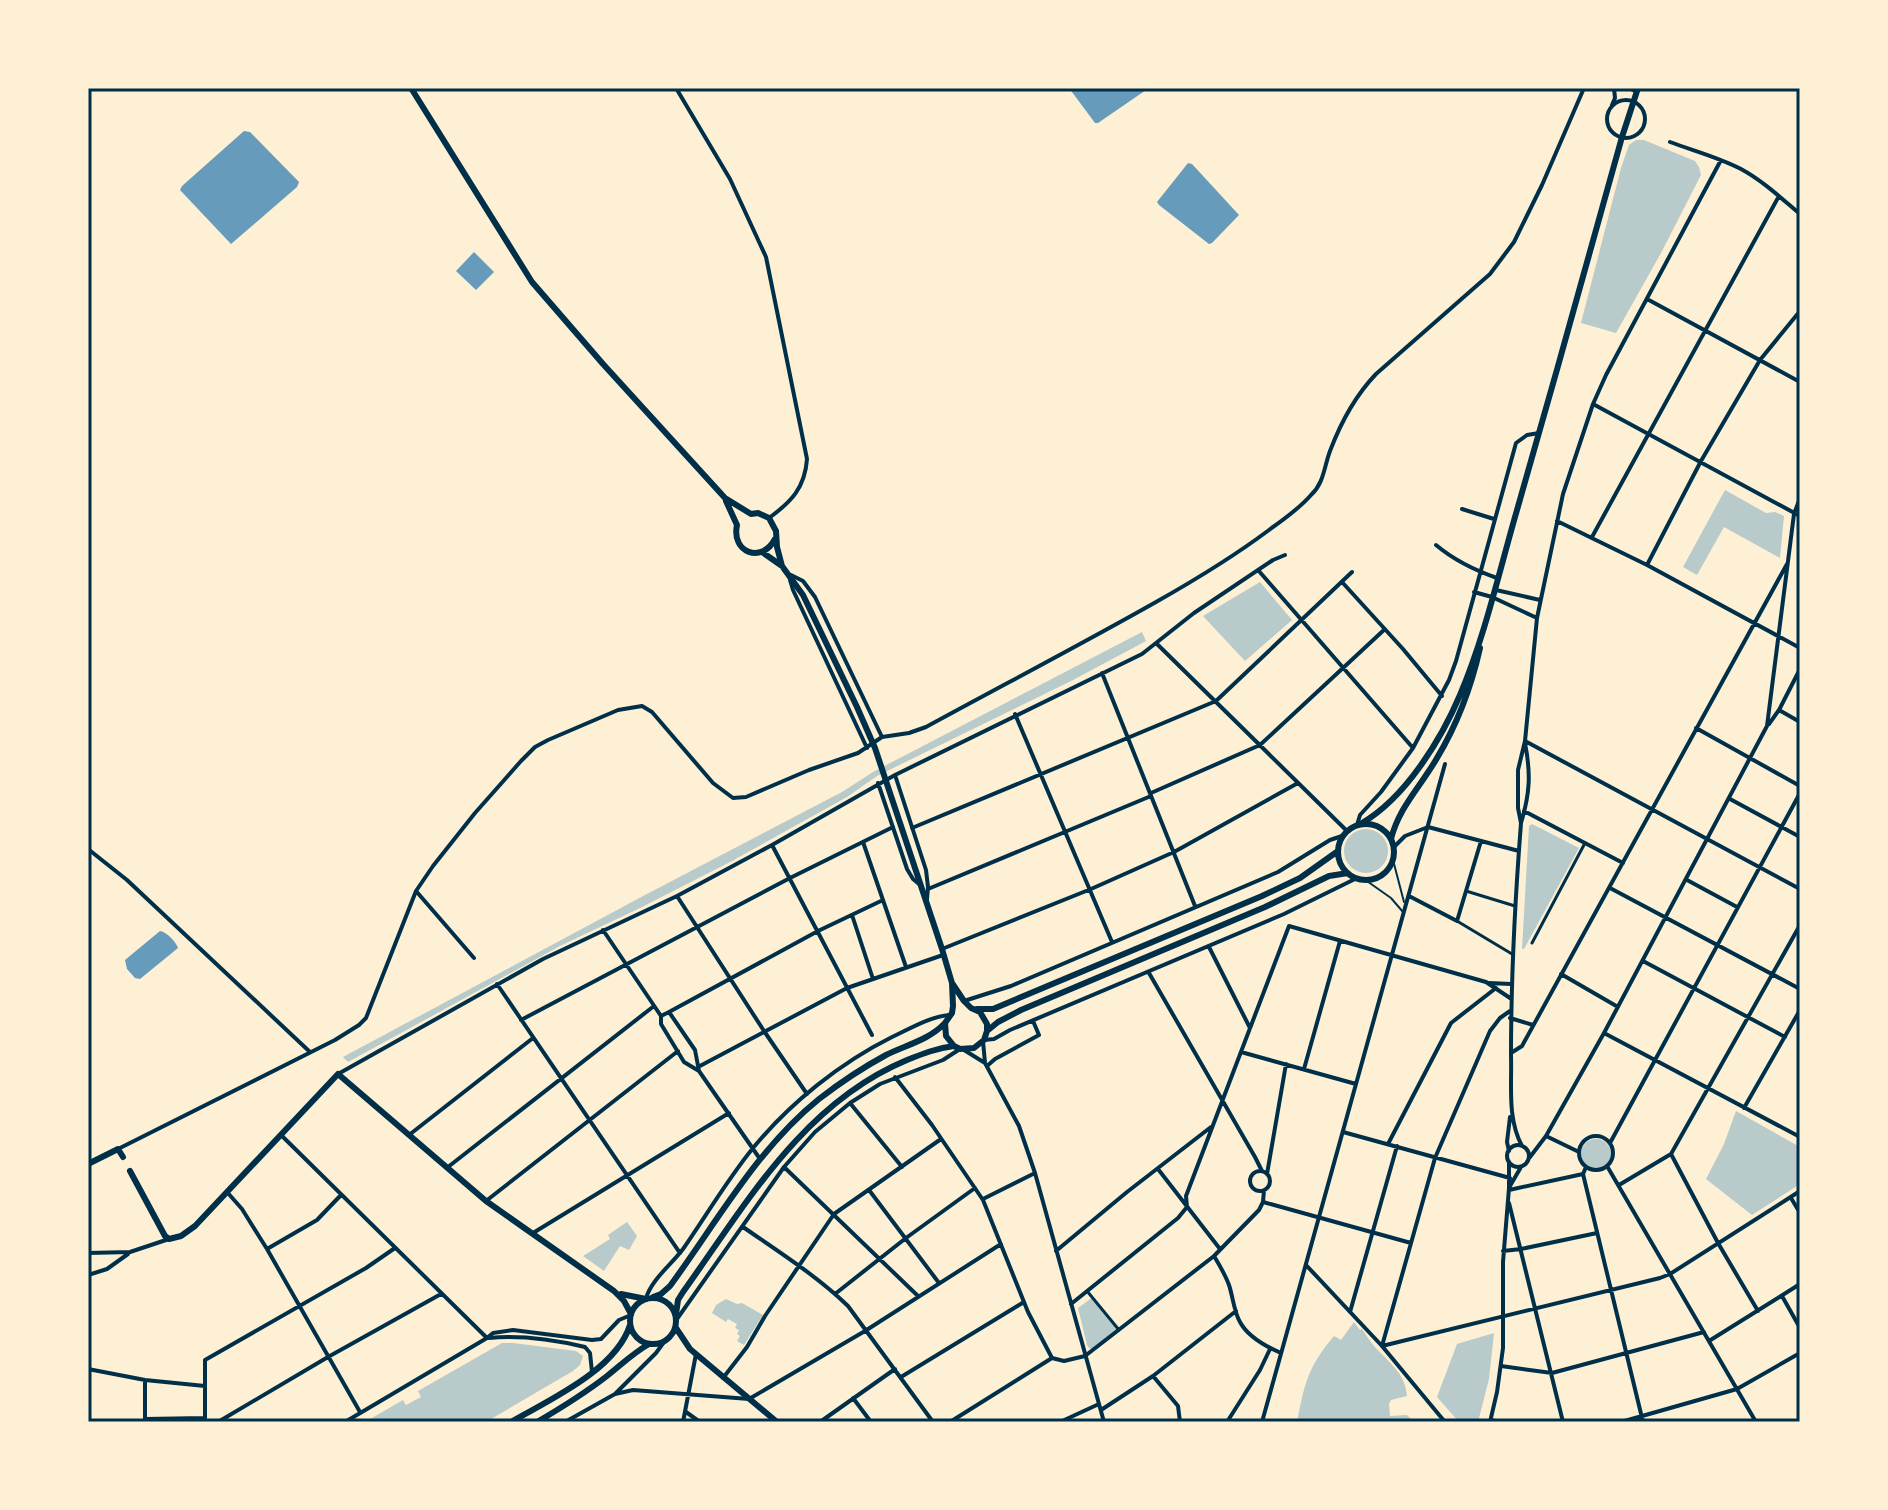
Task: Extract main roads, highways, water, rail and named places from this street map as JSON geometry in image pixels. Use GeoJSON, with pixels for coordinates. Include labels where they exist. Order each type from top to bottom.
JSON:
{"type":"FeatureCollection","features":[{"type":"Feature","properties":{"kind":"main road"},"geometry":{"type":"LineString","coordinates":[[411,88],[532,282],[725,498],[751,514]]}},
{"type":"Feature","properties":{"kind":"main road"},"geometry":{"type":"LineString","coordinates":[[1487,616],[1460,695],[1446,724],[1414,773],[1385,807],[1344,834],[1338,851],[1339,861],[1348,873],[1360,879],[1377,878],[1384,874],[1393,860],[1399,815],[1455,726],[1472,683],[1497,578],[1638,90]]}},
{"type":"Feature","properties":{"kind":"main road"},"geometry":{"type":"LineString","coordinates":[[511,1422],[569,1388],[621,1346],[634,1307],[670,1286],[760,1159],[794,1121],[858,1070],[929,1037],[950,1014],[952,983],[925,888],[917,873],[875,748],[803,595],[782,566],[762,552],[750,552],[740,546],[736,535],[737,525],[725,498]]}},
{"type":"Feature","properties":{"kind":"main road"},"geometry":{"type":"LineString","coordinates":[[737,525],[751,514],[769,518],[774,524],[782,566]]}},
{"type":"Feature","properties":{"kind":"main road"},"geometry":{"type":"LineString","coordinates":[[762,552],[775,539]]}},
{"type":"Feature","properties":{"kind":"main road"},"geometry":{"type":"LineString","coordinates":[[1360,824],[1382,828],[1393,843]]}},
{"type":"Feature","properties":{"kind":"main road"},"geometry":{"type":"LineString","coordinates":[[950,1014],[961,1008],[993,1009],[1262,896],[1300,878],[1338,851]]}},
{"type":"Feature","properties":{"kind":"main road"},"geometry":{"type":"LineString","coordinates":[[987,1031],[1007,1016],[1265,907],[1329,876],[1348,873]]}},
{"type":"Feature","properties":{"kind":"main road"},"geometry":{"type":"LineString","coordinates":[[664,1342],[676,1328],[678,1300],[683,1292],[764,1177],[809,1126],[852,1089],[889,1067],[932,1050],[974,1048],[984,1041],[987,1031],[984,1018],[964,1001],[952,983]]}},
{"type":"Feature","properties":{"kind":"main road"},"geometry":{"type":"LineString","coordinates":[[945,1023],[946,1036],[959,1048]]}},
{"type":"Feature","properties":{"kind":"main road"},"geometry":{"type":"LineString","coordinates":[[130,1171],[161,1229],[169,1239],[181,1236],[195,1226],[338,1074],[486,1201],[532,1234],[614,1291],[626,1297],[667,1302],[676,1316]]}},
{"type":"Feature","properties":{"kind":"main road"},"geometry":{"type":"LineString","coordinates":[[88,1164],[118,1149],[123,1157]]}},
{"type":"Feature","properties":{"kind":"main road"},"geometry":{"type":"LineString","coordinates":[[614,1291],[631,1314]]}},
{"type":"Feature","properties":{"kind":"main road"},"geometry":{"type":"LineString","coordinates":[[630,1325],[639,1340],[649,1344]]}},
{"type":"Feature","properties":{"kind":"main road"},"geometry":{"type":"LineString","coordinates":[[676,1328],[693,1352],[777,1422]]}},
{"type":"Feature","properties":{"kind":"main road"},"geometry":{"type":"LineString","coordinates":[[537,1422],[606,1377],[632,1354],[649,1344],[669,1341],[693,1352]]}},
{"type":"Feature","properties":{"kind":"water"},"geometry":{"type":"Polygon","coordinates":[[[1069,88],[1149,88],[1095,123],[1069,88]]]}},
{"type":"Feature","properties":{"kind":"water"},"geometry":{"type":"Polygon","coordinates":[[[244,131],[250,132],[299,182],[231,244],[180,190],[244,131]]]}},
{"type":"Feature","properties":{"kind":"water"},"geometry":{"type":"Polygon","coordinates":[[[1188,163],[1239,215],[1209,244],[1157,202],[1188,163]]]}},
{"type":"Feature","properties":{"kind":"water"},"geometry":{"type":"Polygon","coordinates":[[[474,252],[494,272],[476,290],[456,271],[474,252]]]}},
{"type":"Feature","properties":{"kind":"water"},"geometry":{"type":"Polygon","coordinates":[[[160,931],[171,938],[178,948],[140,979],[135,978],[127,969],[125,960],[160,931]]]}}]}
